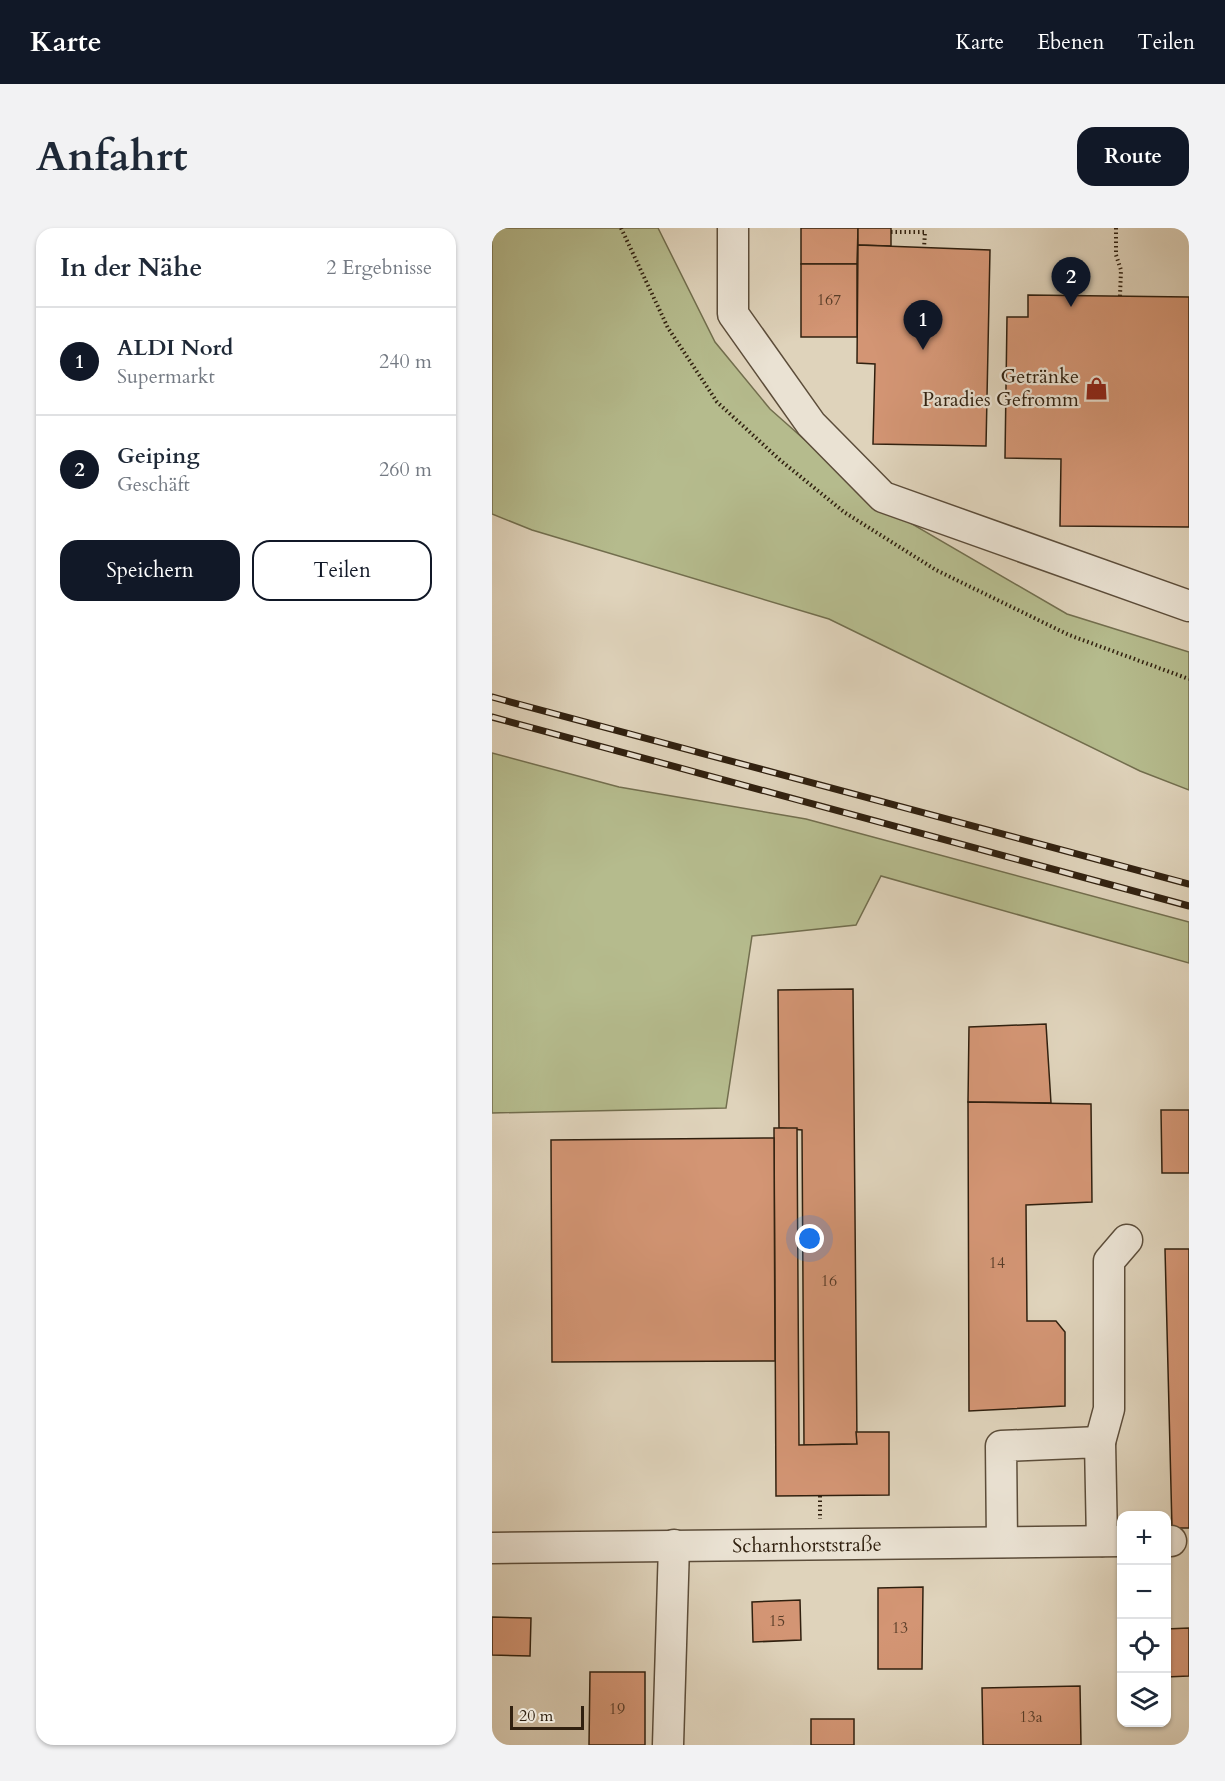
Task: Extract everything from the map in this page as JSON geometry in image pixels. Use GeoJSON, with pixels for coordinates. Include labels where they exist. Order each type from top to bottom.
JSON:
{"type":"FeatureCollection","features":[{"type":"Feature","properties":{"kind":"street"},"geometry":{"type":"LineString","coordinates":[[733,228],[732,314],[811,424],[883,497],[1189,606]]}},
{"type":"Feature","properties":{"kind":"street"},"geometry":{"type":"LineString","coordinates":[[1112,1541],[1100,1442],[1109,1409],[1109,1261],[1127,1240]]}},
{"type":"Feature","properties":{"kind":"street"},"geometry":{"type":"LineString","coordinates":[[1002,1542],[1001,1446],[1100,1442]]}},
{"type":"Feature","properties":{"kind":"street","name":"Scharnhorststraße"},"geometry":{"type":"LineString","coordinates":[[492,1548],[1112,1541]]}},
{"type":"Feature","properties":{"kind":"street"},"geometry":{"type":"LineString","coordinates":[[668,1745],[674,1545]]}},
{"type":"Feature","properties":{"kind":"path"},"geometry":{"type":"LineString","coordinates":[[1116,228],[1116,255],[1121,270],[1120,296]]}},
{"type":"Feature","properties":{"kind":"path"},"geometry":{"type":"LineString","coordinates":[[891,231],[925,232],[924,248]]}},
{"type":"Feature","properties":{"kind":"path"},"geometry":{"type":"LineString","coordinates":[[820,1496],[820,1523]]}},
{"type":"Feature","properties":{"kind":"green space"},"geometry":{"type":"Polygon","coordinates":[[[492,228],[658,228],[715,342],[770,409],[876,503],[1067,614],[1189,652],[1189,790],[1140,771],[829,619],[532,530],[492,514],[492,228]]]}},
{"type":"Feature","properties":{"kind":"green space"},"geometry":{"type":"Polygon","coordinates":[[[492,753],[619,787],[806,819],[1189,922],[1189,963],[881,876],[856,925],[752,936],[726,1108],[492,1113],[492,753]]]}},
{"type":"Feature","properties":{"kind":"building"},"geometry":{"type":"Polygon","coordinates":[[[801,228],[858,228],[857,264],[801,264],[801,228]]]}},
{"type":"Feature","properties":{"kind":"building"},"geometry":{"type":"Polygon","coordinates":[[[858,228],[891,228],[891,246],[858,245],[858,228]]]}},
{"type":"Feature","properties":{"kind":"building"},"geometry":{"type":"Polygon","coordinates":[[[858,245],[990,250],[986,446],[873,444],[875,364],[857,363],[858,245]]]}},
{"type":"Feature","properties":{"kind":"building"},"geometry":{"type":"Polygon","coordinates":[[[801,264],[857,264],[857,337],[801,337],[801,264]]]}},
{"type":"Feature","properties":{"kind":"building","name":"Getränke Paradies Gefromm"},"geometry":{"type":"Polygon","coordinates":[[[1028,295],[1189,297],[1189,527],[1060,526],[1061,459],[1005,458],[1007,317],[1028,317],[1028,295]]]}},
{"type":"Feature","properties":{"kind":"building"},"geometry":{"type":"Polygon","coordinates":[[[853,989],[857,1444],[804,1445],[802,1130],[779,1128],[778,990],[853,989]]]}},
{"type":"Feature","properties":{"kind":"building"},"geometry":{"type":"Polygon","coordinates":[[[1046,1024],[1051,1103],[968,1102],[969,1027],[1046,1024]]]}},
{"type":"Feature","properties":{"kind":"building"},"geometry":{"type":"Polygon","coordinates":[[[968,1102],[1091,1104],[1092,1202],[1026,1205],[1027,1321],[1056,1321],[1065,1332],[1065,1406],[969,1411],[968,1102]]]}},
{"type":"Feature","properties":{"kind":"building"},"geometry":{"type":"Polygon","coordinates":[[[1161,1110],[1189,1110],[1189,1173],[1162,1173],[1161,1110]]]}},
{"type":"Feature","properties":{"kind":"building"},"geometry":{"type":"Polygon","coordinates":[[[774,1128],[797,1128],[799,1445],[857,1444],[856,1432],[889,1432],[889,1495],[776,1496],[774,1128]]]}},
{"type":"Feature","properties":{"kind":"building"},"geometry":{"type":"Polygon","coordinates":[[[774,1138],[775,1361],[552,1362],[551,1140],[774,1138]]]}},
{"type":"Feature","properties":{"kind":"building"},"geometry":{"type":"Polygon","coordinates":[[[1165,1249],[1189,1249],[1189,1528],[1172,1528],[1165,1249]]]}},
{"type":"Feature","properties":{"kind":"building"},"geometry":{"type":"Polygon","coordinates":[[[923,1587],[922,1669],[878,1669],[878,1588],[923,1587]]]}},
{"type":"Feature","properties":{"kind":"building"},"geometry":{"type":"Polygon","coordinates":[[[800,1600],[801,1640],[753,1642],[752,1602],[800,1600]]]}},
{"type":"Feature","properties":{"kind":"building"},"geometry":{"type":"Polygon","coordinates":[[[492,1617],[531,1618],[530,1656],[492,1655],[492,1617]]]}},
{"type":"Feature","properties":{"kind":"building"},"geometry":{"type":"Polygon","coordinates":[[[1189,1628],[1189,1676],[1171,1677],[1171,1629],[1189,1628]]]}},
{"type":"Feature","properties":{"kind":"building"},"geometry":{"type":"Polygon","coordinates":[[[590,1672],[645,1672],[645,1745],[589,1745],[590,1672]]]}},
{"type":"Feature","properties":{"kind":"building"},"geometry":{"type":"Polygon","coordinates":[[[1080,1686],[1081,1745],[983,1745],[982,1688],[1080,1686]]]}},
{"type":"Feature","properties":{"kind":"building"},"geometry":{"type":"Polygon","coordinates":[[[811,1719],[854,1719],[854,1745],[811,1745],[811,1719]]]}},
{"type":"Feature","properties":{"kind":"railway"},"geometry":{"type":"LineString","coordinates":[[492,697],[1189,884]]}},
{"type":"Feature","properties":{"kind":"railway"},"geometry":{"type":"LineString","coordinates":[[492,717],[1189,906]]}},
{"type":"Feature","properties":{"kind":"place","name":"Geiping"},"geometry":{"type":"Point","coordinates":[1071,307]}},
{"type":"Feature","properties":{"kind":"place","name":"ALDI Nord"},"geometry":{"type":"Point","coordinates":[923,350]}},
{"type":"Feature","properties":{"kind":"place","name":"Getränke Paradies Gefromm"},"geometry":{"type":"Point","coordinates":[1097,388]}}]}
